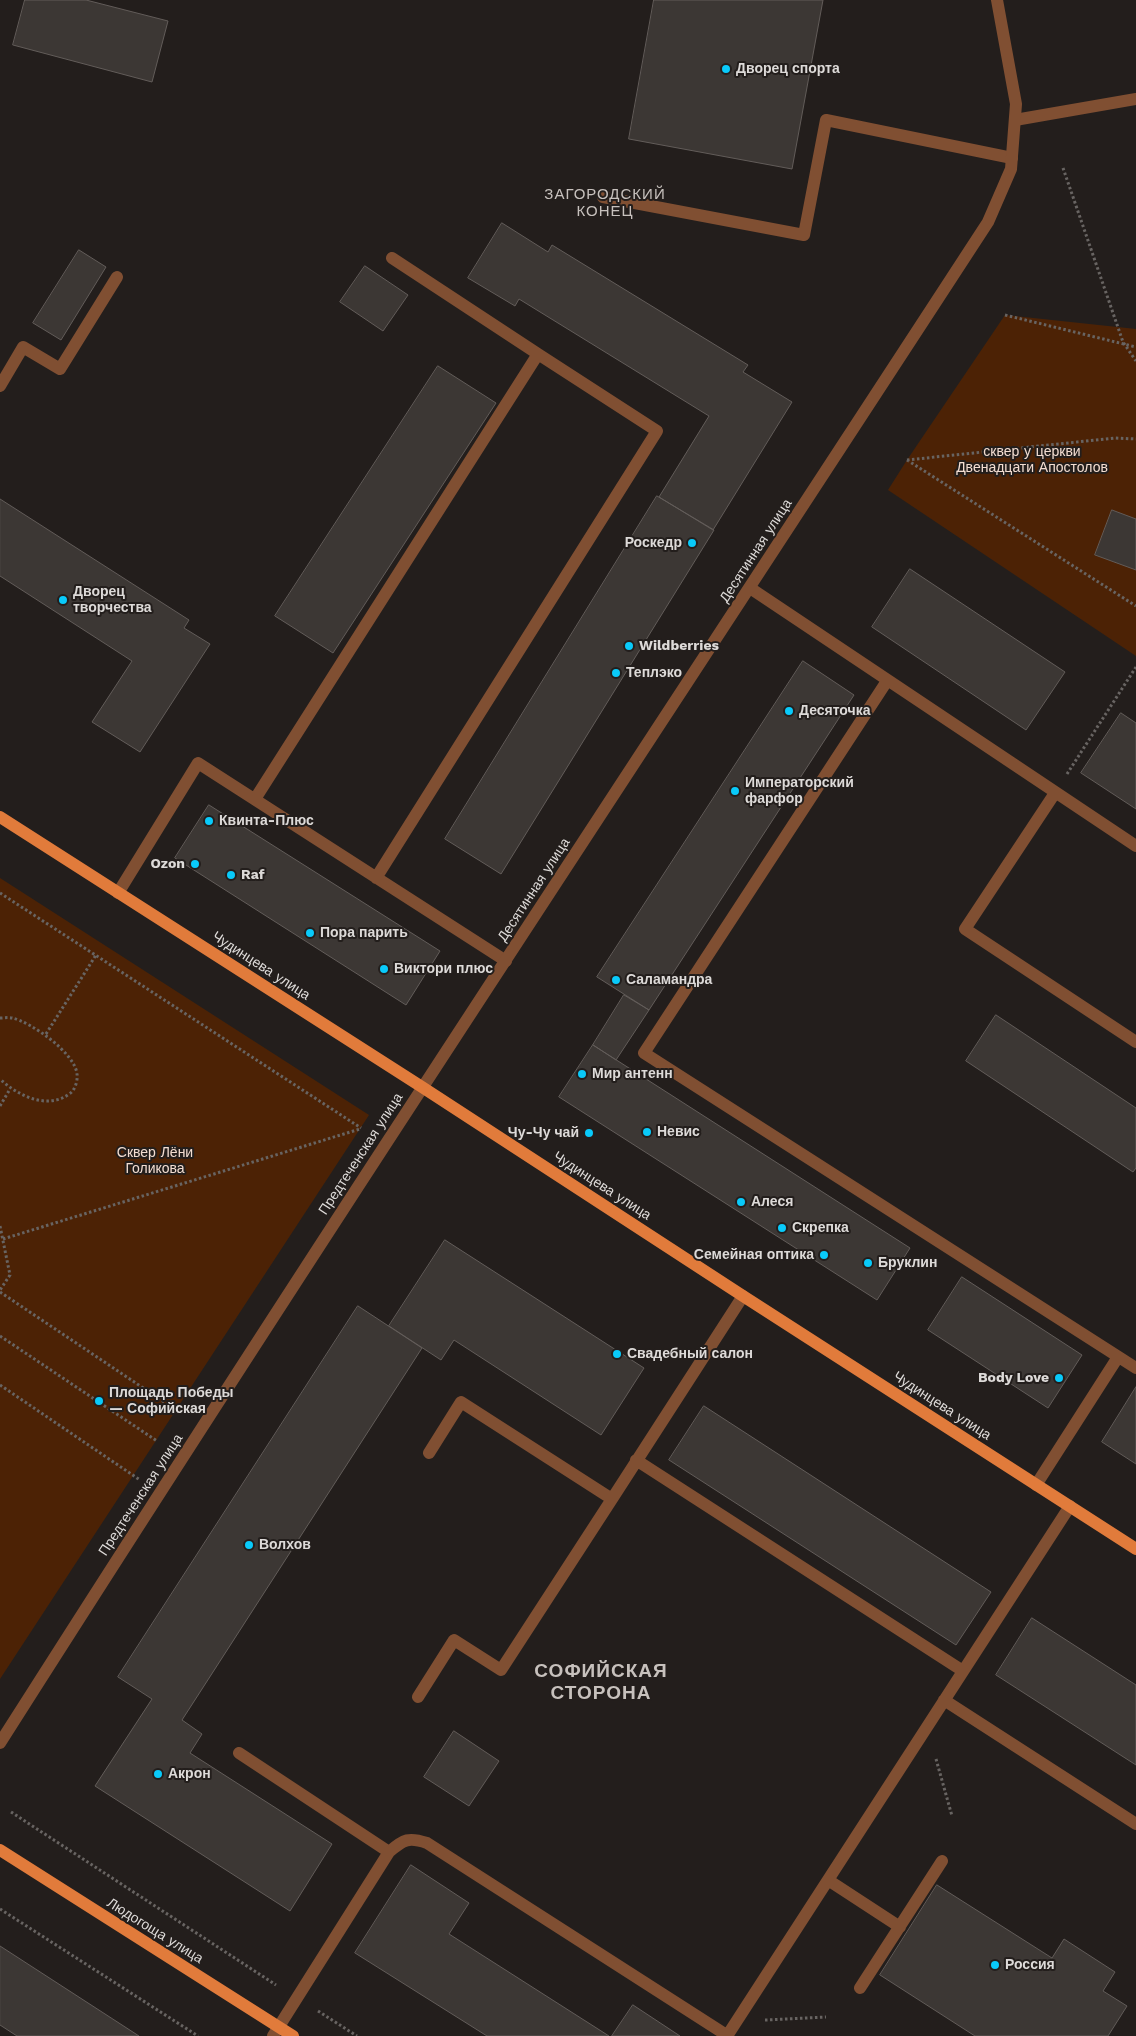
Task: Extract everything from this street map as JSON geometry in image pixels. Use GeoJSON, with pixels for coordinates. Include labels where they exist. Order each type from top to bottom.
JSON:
{"type":"FeatureCollection","features":[{"type":"Feature","properties":{"kind":"main road","name":"Чудинцева улица"},"geometry":{"type":"LineString","coordinates":[[0,817],[1136,1548]]}},
{"type":"Feature","properties":{"kind":"main road","name":"Людогоща улица"},"geometry":{"type":"LineString","coordinates":[[0,1850],[276,2031],[293,2036]]}},
{"type":"Feature","properties":{"kind":"street","name":"Десятинная улица"},"geometry":{"type":"LineString","coordinates":[[422,1087],[988,222],[1011,168],[1016,104],[997,0]]}},
{"type":"Feature","properties":{"kind":"street"},"geometry":{"type":"LineString","coordinates":[[1015,120],[1136,99]]}},
{"type":"Feature","properties":{"kind":"street"},"geometry":{"type":"LineString","coordinates":[[603,197],[804,234],[826,120],[1012,158]]}},
{"type":"Feature","properties":{"kind":"street"},"geometry":{"type":"LineString","coordinates":[[376,878],[657,431],[392,258]]}},
{"type":"Feature","properties":{"kind":"street"},"geometry":{"type":"LineString","coordinates":[[0,386],[23,347],[60,369],[117,277]]}},
{"type":"Feature","properties":{"kind":"street"},"geometry":{"type":"LineString","coordinates":[[255,799],[538,354]]}},
{"type":"Feature","properties":{"kind":"street"},"geometry":{"type":"LineString","coordinates":[[750,588],[1136,846]]}},
{"type":"Feature","properties":{"kind":"street"},"geometry":{"type":"LineString","coordinates":[[888,681],[644,1053],[1136,1368]]}},
{"type":"Feature","properties":{"kind":"street"},"geometry":{"type":"LineString","coordinates":[[118,893],[198,763],[506,961]]}},
{"type":"Feature","properties":{"kind":"street"},"geometry":{"type":"LineString","coordinates":[[1055,793],[965,929],[1136,1042]]}},
{"type":"Feature","properties":{"kind":"street","name":"Предтеченская улица"},"geometry":{"type":"LineString","coordinates":[[0,1743],[159,1493],[422,1087]]}},
{"type":"Feature","properties":{"kind":"street"},"geometry":{"type":"LineString","coordinates":[[418,1697],[454,1640],[501,1670],[743,1296]]}},
{"type":"Feature","properties":{"kind":"street"},"geometry":{"type":"LineString","coordinates":[[1036,1485],[1118,1357]]}},
{"type":"Feature","properties":{"kind":"street"},"geometry":{"type":"LineString","coordinates":[[429,1453],[462,1402],[612,1499]]}},
{"type":"Feature","properties":{"kind":"street"},"geometry":{"type":"LineString","coordinates":[[636,1460],[963,1671]]}},
{"type":"Feature","properties":{"kind":"street"},"geometry":{"type":"LineString","coordinates":[[276,2031],[389,1852],[400,1842],[413,1838],[427,1843],[728,2036],[1070,1506]]}},
{"type":"Feature","properties":{"kind":"street"},"geometry":{"type":"LineString","coordinates":[[944,1700],[1136,1824]]}},
{"type":"Feature","properties":{"kind":"street"},"geometry":{"type":"LineString","coordinates":[[239,1753],[389,1852]]}},
{"type":"Feature","properties":{"kind":"street"},"geometry":{"type":"LineString","coordinates":[[860,1988],[942,1861]]}},
{"type":"Feature","properties":{"kind":"street"},"geometry":{"type":"LineString","coordinates":[[828,1880],[900,1926]]}},
{"type":"Feature","properties":{"kind":"path"},"geometry":{"type":"LineString","coordinates":[[1063,168],[1123,342],[1136,361]]}},
{"type":"Feature","properties":{"kind":"path"},"geometry":{"type":"LineString","coordinates":[[1005,315],[1123,342],[1136,347]]}},
{"type":"Feature","properties":{"kind":"path"},"geometry":{"type":"LineString","coordinates":[[1136,439],[1115,438],[907,460],[1136,606]]}},
{"type":"Feature","properties":{"kind":"path"},"geometry":{"type":"LineString","coordinates":[[1055,793],[1136,667]]}},
{"type":"Feature","properties":{"kind":"path"},"geometry":{"type":"LineString","coordinates":[[0,893],[361,1128],[3,1240]]}},
{"type":"Feature","properties":{"kind":"path"},"geometry":{"type":"LineString","coordinates":[[46,1034],[96,955]]}},
{"type":"Feature","properties":{"kind":"path"},"geometry":{"type":"LineString","coordinates":[[0,1018],[12,1018],[46,1034],[74,1062],[78,1075],[74,1092],[62,1100],[45,1102],[10,1089],[0,1079]]}},
{"type":"Feature","properties":{"kind":"path"},"geometry":{"type":"LineString","coordinates":[[0,1106],[10,1089]]}},
{"type":"Feature","properties":{"kind":"path"},"geometry":{"type":"LineString","coordinates":[[0,1226],[10,1275],[0,1291],[202,1427]]}},
{"type":"Feature","properties":{"kind":"path"},"geometry":{"type":"LineString","coordinates":[[0,1336],[157,1441]]}},
{"type":"Feature","properties":{"kind":"path"},"geometry":{"type":"LineString","coordinates":[[0,1385],[159,1493]]}},
{"type":"Feature","properties":{"kind":"path"},"geometry":{"type":"LineString","coordinates":[[927,1727],[952,1816]]}},
{"type":"Feature","properties":{"kind":"path"},"geometry":{"type":"LineString","coordinates":[[11,1812],[357,2036]]}},
{"type":"Feature","properties":{"kind":"path"},"geometry":{"type":"LineString","coordinates":[[0,1909],[198,2036]]}},
{"type":"Feature","properties":{"kind":"path"},"geometry":{"type":"LineString","coordinates":[[737,2022],[826,2017]]}},
{"type":"Feature","properties":{"kind":"green space","name":"сквер у церкви Двенадцати Апостолов"},"geometry":{"type":"Polygon","coordinates":[[[1005,315],[1136,329],[1136,656],[888,490],[1005,315]]]}},
{"type":"Feature","properties":{"kind":"green space","name":"Сквер Лёни Голикова"},"geometry":{"type":"Polygon","coordinates":[[[0,878],[369,1115],[0,1679],[0,878]]]}},
{"type":"Feature","properties":{"kind":"building"},"geometry":{"type":"Polygon","coordinates":[[[25,0],[86,0],[168,21],[152,82],[13,45],[25,0]]]}},
{"type":"Feature","properties":{"kind":"building","name":"Дворец спорта"},"geometry":{"type":"Polygon","coordinates":[[[654,0],[823,0],[792,169],[629,139],[654,0]]]}},
{"type":"Feature","properties":{"kind":"building"},"geometry":{"type":"Polygon","coordinates":[[[502,223],[548,252],[552,245],[748,365],[743,372],[792,402],[713,530],[659,497],[709,416],[519,299],[515,306],[468,278],[502,223]]]}},
{"type":"Feature","properties":{"kind":"building"},"geometry":{"type":"Polygon","coordinates":[[[79,250],[106,267],[61,340],[33,323],[79,250]]]}},
{"type":"Feature","properties":{"kind":"building"},"geometry":{"type":"Polygon","coordinates":[[[365,266],[408,295],[383,331],[340,302],[365,266]]]}},
{"type":"Feature","properties":{"kind":"building"},"geometry":{"type":"Polygon","coordinates":[[[438,366],[496,403],[333,653],[275,616],[438,366]]]}},
{"type":"Feature","properties":{"kind":"building"},"geometry":{"type":"Polygon","coordinates":[[[657,496],[714,530],[501,874],[445,839],[657,496]]]}},
{"type":"Feature","properties":{"kind":"building"},"geometry":{"type":"Polygon","coordinates":[[[0,499],[189,620],[184,628],[210,644],[140,752],[92,722],[132,661],[0,576],[0,499]]]}},
{"type":"Feature","properties":{"kind":"building"},"geometry":{"type":"Polygon","coordinates":[[[1112,510],[1136,519],[1136,570],[1095,555],[1112,510]]]}},
{"type":"Feature","properties":{"kind":"building"},"geometry":{"type":"Polygon","coordinates":[[[910,569],[1065,672],[1026,730],[872,627],[910,569]]]}},
{"type":"Feature","properties":{"kind":"building"},"geometry":{"type":"Polygon","coordinates":[[[803,661],[854,695],[649,1010],[597,977],[803,661]]]}},
{"type":"Feature","properties":{"kind":"building"},"geometry":{"type":"Polygon","coordinates":[[[1121,713],[1136,723],[1136,809],[1081,773],[1121,713]]]}},
{"type":"Feature","properties":{"kind":"building"},"geometry":{"type":"Polygon","coordinates":[[[209,805],[440,951],[406,1005],[175,858],[209,805]]]}},
{"type":"Feature","properties":{"kind":"building"},"geometry":{"type":"Polygon","coordinates":[[[624,995],[649,1010],[616,1060],[593,1045],[624,995]]]}},
{"type":"Feature","properties":{"kind":"building"},"geometry":{"type":"Polygon","coordinates":[[[996,1015],[1136,1108],[1136,1168],[1133,1172],[966,1061],[996,1015]]]}},
{"type":"Feature","properties":{"kind":"building"},"geometry":{"type":"Polygon","coordinates":[[[593,1045],[910,1248],[877,1300],[559,1097],[593,1045]]]}},
{"type":"Feature","properties":{"kind":"building"},"geometry":{"type":"Polygon","coordinates":[[[445,1240],[644,1368],[601,1435],[454,1340],[441,1360],[389,1326],[445,1240]]]}},
{"type":"Feature","properties":{"kind":"building"},"geometry":{"type":"Polygon","coordinates":[[[962,1277],[1082,1355],[1048,1408],[928,1330],[962,1277]]]}},
{"type":"Feature","properties":{"kind":"building"},"geometry":{"type":"Polygon","coordinates":[[[358,1306],[422,1348],[182,1720],[202,1734],[190,1753],[332,1844],[290,1911],[95,1786],[152,1699],[118,1677],[358,1306]]]}},
{"type":"Feature","properties":{"kind":"building"},"geometry":{"type":"Polygon","coordinates":[[[1136,1387],[1136,1464],[1102,1442],[1136,1387]]]}},
{"type":"Feature","properties":{"kind":"building"},"geometry":{"type":"Polygon","coordinates":[[[704,1406],[991,1592],[956,1645],[669,1460],[704,1406]]]}},
{"type":"Feature","properties":{"kind":"building"},"geometry":{"type":"Polygon","coordinates":[[[1032,1618],[1136,1685],[1136,1765],[996,1675],[1032,1618]]]}},
{"type":"Feature","properties":{"kind":"building"},"geometry":{"type":"Polygon","coordinates":[[[454,1731],[499,1761],[469,1806],[424,1777],[454,1731]]]}},
{"type":"Feature","properties":{"kind":"building"},"geometry":{"type":"Polygon","coordinates":[[[411,1865],[469,1903],[449,1934],[609,2036],[487,2036],[355,1953],[411,1865]]]}},
{"type":"Feature","properties":{"kind":"building","name":"Россия"},"geometry":{"type":"Polygon","coordinates":[[[937,1885],[1052,1958],[1064,1939],[1115,1972],[1103,1991],[1127,2006],[1108,2036],[975,2036],[880,1975],[937,1885]]]}},
{"type":"Feature","properties":{"kind":"building"},"geometry":{"type":"Polygon","coordinates":[[[0,1946],[139,2036],[17,2036],[0,2025],[0,1946]]]}},
{"type":"Feature","properties":{"kind":"building"},"geometry":{"type":"Polygon","coordinates":[[[633,2005],[680,2036],[612,2036],[633,2005]]]}},
{"type":"Feature","properties":{"kind":"place","name":"Дворец спорта"},"geometry":{"type":"Point","coordinates":[726,69]}},
{"type":"Feature","properties":{"kind":"place","name":"Роскедр"},"geometry":{"type":"Point","coordinates":[692,543]}},
{"type":"Feature","properties":{"kind":"place","name":"Дворец творчества"},"geometry":{"type":"Point","coordinates":[63,600]}},
{"type":"Feature","properties":{"kind":"place","name":"Wildberries"},"geometry":{"type":"Point","coordinates":[629,646]}},
{"type":"Feature","properties":{"kind":"place","name":"Теплэко"},"geometry":{"type":"Point","coordinates":[616,673]}},
{"type":"Feature","properties":{"kind":"place","name":"Десяточка"},"geometry":{"type":"Point","coordinates":[789,711]}},
{"type":"Feature","properties":{"kind":"place","name":"Императорский фарфор"},"geometry":{"type":"Point","coordinates":[735,791]}},
{"type":"Feature","properties":{"kind":"place","name":"Квинта-Плюс"},"geometry":{"type":"Point","coordinates":[209,821]}},
{"type":"Feature","properties":{"kind":"place","name":"Ozon"},"geometry":{"type":"Point","coordinates":[195,864]}},
{"type":"Feature","properties":{"kind":"place","name":"Raf"},"geometry":{"type":"Point","coordinates":[231,875]}},
{"type":"Feature","properties":{"kind":"place","name":"Пора парить"},"geometry":{"type":"Point","coordinates":[310,933]}},
{"type":"Feature","properties":{"kind":"place","name":"Виктори плюс"},"geometry":{"type":"Point","coordinates":[384,969]}},
{"type":"Feature","properties":{"kind":"place","name":"Саламандра"},"geometry":{"type":"Point","coordinates":[616,980]}},
{"type":"Feature","properties":{"kind":"place","name":"Мир антенн"},"geometry":{"type":"Point","coordinates":[582,1074]}},
{"type":"Feature","properties":{"kind":"place","name":"Невис"},"geometry":{"type":"Point","coordinates":[647,1132]}},
{"type":"Feature","properties":{"kind":"place","name":"Чу-Чу чай"},"geometry":{"type":"Point","coordinates":[589,1133]}},
{"type":"Feature","properties":{"kind":"place","name":"Алеся"},"geometry":{"type":"Point","coordinates":[741,1202]}},
{"type":"Feature","properties":{"kind":"place","name":"Скрепка"},"geometry":{"type":"Point","coordinates":[782,1228]}},
{"type":"Feature","properties":{"kind":"place","name":"Семейная оптика"},"geometry":{"type":"Point","coordinates":[824,1255]}},
{"type":"Feature","properties":{"kind":"place","name":"Бруклин"},"geometry":{"type":"Point","coordinates":[868,1263]}},
{"type":"Feature","properties":{"kind":"place","name":"Свадебный салон"},"geometry":{"type":"Point","coordinates":[617,1354]}},
{"type":"Feature","properties":{"kind":"place","name":"Body Love"},"geometry":{"type":"Point","coordinates":[1059,1378]}},
{"type":"Feature","properties":{"kind":"place","name":"Площадь Победы — Софийская"},"geometry":{"type":"Point","coordinates":[99,1401]}},
{"type":"Feature","properties":{"kind":"place","name":"Волхов"},"geometry":{"type":"Point","coordinates":[249,1545]}},
{"type":"Feature","properties":{"kind":"place","name":"Акрон"},"geometry":{"type":"Point","coordinates":[158,1774]}},
{"type":"Feature","properties":{"kind":"place","name":"Россия"},"geometry":{"type":"Point","coordinates":[995,1965]}},
{"type":"Feature","properties":{"kind":"district","name":"ЗАГОРОДСКИЙ КОНЕЦ"},"geometry":{"type":"Point","coordinates":[605,204]}},
{"type":"Feature","properties":{"kind":"district","name":"СОФИЙСКАЯ СТОРОНА"},"geometry":{"type":"Point","coordinates":[601,1682]}}]}
